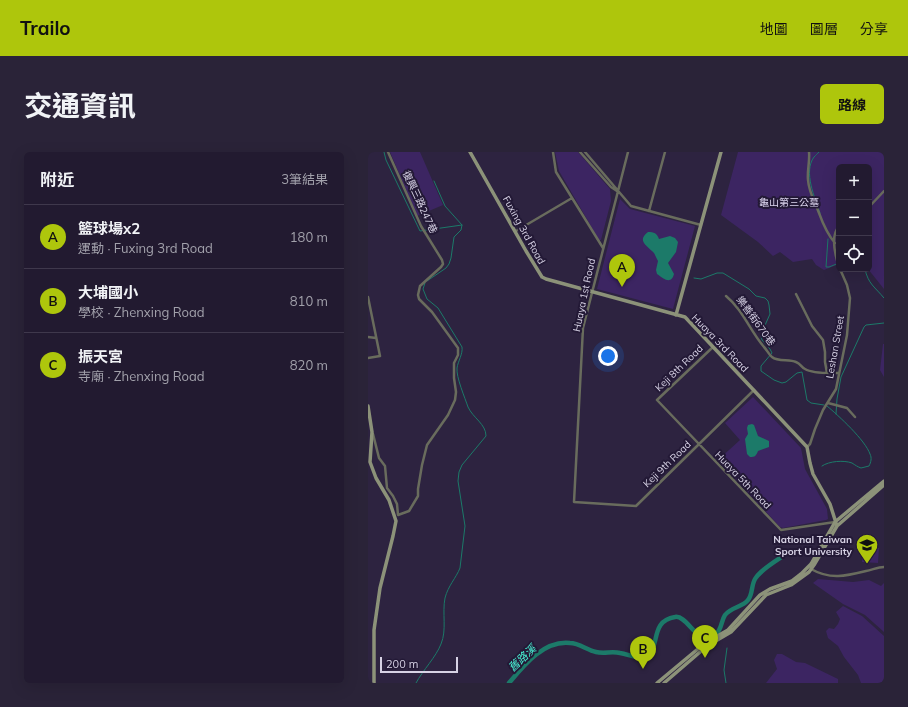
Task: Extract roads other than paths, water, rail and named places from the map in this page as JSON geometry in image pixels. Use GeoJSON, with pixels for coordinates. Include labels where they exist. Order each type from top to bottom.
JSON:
{"type":"FeatureCollection","features":[{"type":"Feature","properties":{"kind":"street","name":"復興三路247巷"},"geometry":{"type":"LineString","coordinates":[[372,432],[379,458],[385,466],[387,488],[397,504],[398,515],[409,511],[418,496],[422,465],[427,445],[448,415],[456,400],[454,363],[459,351],[432,312],[419,299],[418,295],[420,286],[441,267],[442,260],[423,230],[388,152]]}},
{"type":"Feature","properties":{"kind":"street","name":"Fuxing 3rd Road"},"geometry":{"type":"LineString","coordinates":[[470,152],[542,277],[676,315]]}},
{"type":"Feature","properties":{"kind":"street","name":"Huaya 1st Road"},"geometry":{"type":"LineString","coordinates":[[553,152],[556,172],[603,248],[583,328],[574,502]]}},
{"type":"Feature","properties":{"kind":"street"},"geometry":{"type":"LineString","coordinates":[[580,152],[611,187],[617,191]]}},
{"type":"Feature","properties":{"kind":"street"},"geometry":{"type":"LineString","coordinates":[[584,152],[631,206],[701,225]]}},
{"type":"Feature","properties":{"kind":"street"},"geometry":{"type":"LineString","coordinates":[[603,248],[628,152]]}},
{"type":"Feature","properties":{"kind":"street"},"geometry":{"type":"LineString","coordinates":[[649,211],[665,152]]}},
{"type":"Feature","properties":{"kind":"street","name":"Huaya 3rd Road"},"geometry":{"type":"LineString","coordinates":[[720,152],[676,315],[687,318],[808,447]]}},
{"type":"Feature","properties":{"kind":"street"},"geometry":{"type":"LineString","coordinates":[[809,152],[808,182],[811,198],[819,213],[822,224],[829,237],[835,243]]}},
{"type":"Feature","properties":{"kind":"street"},"geometry":{"type":"LineString","coordinates":[[872,204],[884,191]]}},
{"type":"Feature","properties":{"kind":"street"},"geometry":{"type":"LineString","coordinates":[[516,231],[572,198]]}},
{"type":"Feature","properties":{"kind":"street"},"geometry":{"type":"LineString","coordinates":[[835,243],[834,235],[836,231]]}},
{"type":"Feature","properties":{"kind":"street","name":"Leshan Street"},"geometry":{"type":"LineString","coordinates":[[835,243],[836,252]]}},
{"type":"Feature","properties":{"kind":"street","name":"Leshan Street"},"geometry":{"type":"LineString","coordinates":[[808,447],[815,428],[836,389],[849,326],[849,292],[841,272]]}},
{"type":"Feature","properties":{"kind":"street"},"geometry":{"type":"LineString","coordinates":[[796,294],[812,326],[822,340],[825,352],[827,374]]}},
{"type":"Feature","properties":{"kind":"street","name":"樂善街670巷"},"geometry":{"type":"LineString","coordinates":[[726,296],[739,308],[758,340],[772,357],[776,359],[793,361],[801,364],[805,369],[827,374],[839,373]]}},
{"type":"Feature","properties":{"kind":"street"},"geometry":{"type":"LineString","coordinates":[[368,297],[380,356],[368,358]]}},
{"type":"Feature","properties":{"kind":"street"},"geometry":{"type":"LineString","coordinates":[[368,337],[376,338]]}},
{"type":"Feature","properties":{"kind":"street","name":"Keji 8th Road"},"geometry":{"type":"LineString","coordinates":[[657,400],[713,347]]}},
{"type":"Feature","properties":{"kind":"street","name":"Keji 9th Road"},"geometry":{"type":"LineString","coordinates":[[574,502],[636,506],[754,390]]}},
{"type":"Feature","properties":{"kind":"street","name":"Huaya 5th Road"},"geometry":{"type":"LineString","coordinates":[[657,400],[780,530],[836,524]]}},
{"type":"Feature","properties":{"kind":"street"},"geometry":{"type":"LineString","coordinates":[[828,404],[847,408],[855,418]]}},
{"type":"Feature","properties":{"kind":"street"},"geometry":{"type":"LineString","coordinates":[[368,406],[372,432],[370,462],[376,478],[389,500],[396,521],[391,548],[380,588],[374,630],[374,683]]}},
{"type":"Feature","properties":{"kind":"street"},"geometry":{"type":"LineString","coordinates":[[808,447],[813,474],[830,504],[836,524]]}},
{"type":"Feature","properties":{"kind":"street"},"geometry":{"type":"LineString","coordinates":[[664,683],[710,644],[731,632],[766,595],[790,585],[810,568],[836,524],[884,481]]}},
{"type":"Feature","properties":{"kind":"street"},"geometry":{"type":"LineString","coordinates":[[836,524],[884,485]]}},
{"type":"Feature","properties":{"kind":"street"},"geometry":{"type":"LineString","coordinates":[[810,568],[827,576],[841,577],[851,576],[884,567]]}},
{"type":"Feature","properties":{"kind":"street"},"geometry":{"type":"LineString","coordinates":[[657,683],[705,643],[728,630],[760,595],[770,589],[792,581],[810,568]]}},
{"type":"Feature","properties":{"kind":"waterway"},"geometry":{"type":"LineString","coordinates":[[384,152],[386,160],[420,231],[462,225]]}},
{"type":"Feature","properties":{"kind":"waterway"},"geometry":{"type":"LineString","coordinates":[[819,152],[811,163],[810,177],[813,193],[820,213]]}},
{"type":"Feature","properties":{"kind":"waterway"},"geometry":{"type":"LineString","coordinates":[[427,281],[446,268],[449,264],[454,237],[461,230],[462,225],[445,206],[434,181]]}},
{"type":"Feature","properties":{"kind":"waterway"},"geometry":{"type":"LineString","coordinates":[[828,239],[826,267],[836,264]]}},
{"type":"Feature","properties":{"kind":"waterway"},"geometry":{"type":"LineString","coordinates":[[866,272],[872,285],[884,298]]}},
{"type":"Feature","properties":{"kind":"waterway"},"geometry":{"type":"LineString","coordinates":[[694,278],[701,279],[717,273],[723,273],[749,289],[756,296],[765,298],[768,301],[770,314],[761,336],[762,340],[772,353],[761,366],[761,371],[774,380],[782,383],[786,382],[797,373],[802,372],[807,400],[811,403],[824,405]]}},
{"type":"Feature","properties":{"kind":"waterway"},"geometry":{"type":"LineString","coordinates":[[416,683],[436,654],[443,639],[445,598],[460,568],[465,526],[458,481],[459,472],[462,465],[486,436],[482,424],[470,411],[459,382],[457,368],[462,347],[438,308],[427,299],[423,289],[425,283]]}},
{"type":"Feature","properties":{"kind":"waterway"},"geometry":{"type":"LineString","coordinates":[[836,414],[841,377],[864,327],[866,325],[884,323]]}},
{"type":"Feature","properties":{"kind":"waterway"},"geometry":{"type":"LineString","coordinates":[[822,466],[832,462],[845,462],[852,463],[861,468],[869,466],[871,460],[870,454],[863,442],[845,422],[827,406]]}},
{"type":"Feature","properties":{"kind":"waterway","name":"舊路溪"},"geometry":{"type":"LineString","coordinates":[[509,683],[535,655],[552,645],[573,643],[599,653],[617,652],[635,657],[644,657],[653,649],[661,624],[675,617],[685,621],[701,636],[716,634],[725,615],[730,610],[748,600],[751,595],[755,579],[758,575],[769,565],[786,554]]}},
{"type":"Feature","properties":{"kind":"waterway"},"geometry":{"type":"LineString","coordinates":[[726,683],[724,670],[727,648]]}},
{"type":"Feature","properties":{"kind":"place","name":"籃球場x2"},"geometry":{"type":"Point","coordinates":[622,287]}},
{"type":"Feature","properties":{"kind":"place","name":"National Taiwan Sport University"},"geometry":{"type":"Point","coordinates":[867,564]}},
{"type":"Feature","properties":{"kind":"place","name":"振天宮"},"geometry":{"type":"Point","coordinates":[705,658]}},
{"type":"Feature","properties":{"kind":"place","name":"大埔國小"},"geometry":{"type":"Point","coordinates":[643,669]}},
{"type":"Feature","properties":{"kind":"park label","name":"龜山第三公墓"},"geometry":{"type":"Point","coordinates":[789,202]}}]}
